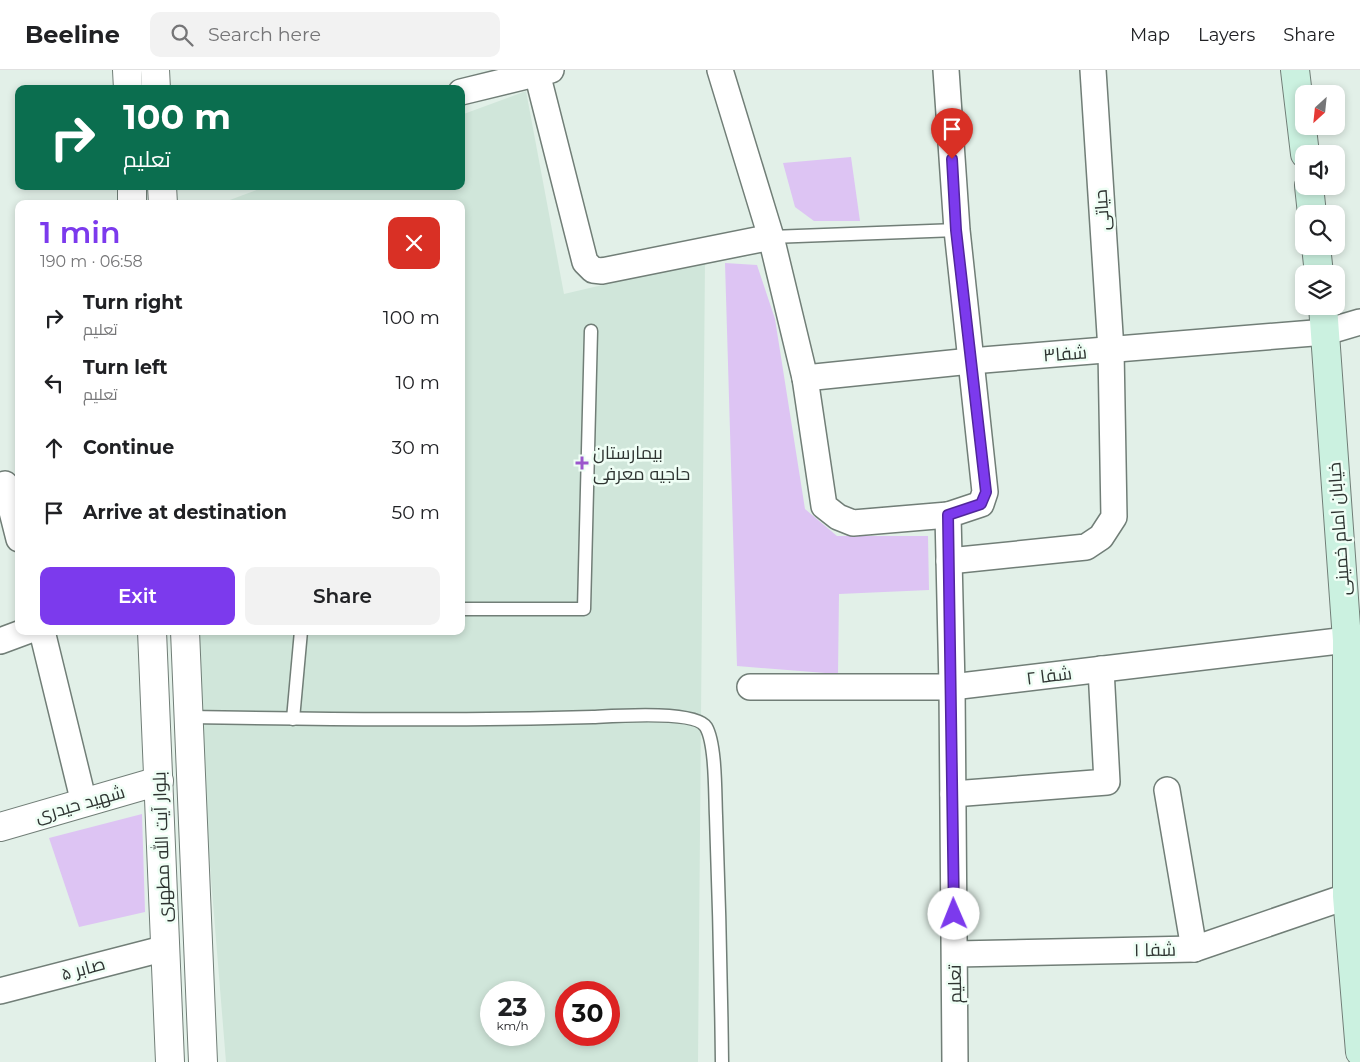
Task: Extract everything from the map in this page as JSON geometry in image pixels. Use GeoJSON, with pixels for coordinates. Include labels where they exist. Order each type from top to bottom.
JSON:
{"type":"FeatureCollection","features":[{"type":"Feature","properties":{"kind":"main road"},"geometry":{"type":"LineString","coordinates":[[1295,70],[1304,145]]}},
{"type":"Feature","properties":{"kind":"main road","name":"خیابان امام خمینی"},"geometry":{"type":"LineString","coordinates":[[1324,319],[1347,640],[1353,894],[1360,1052]]}},
{"type":"Feature","properties":{"kind":"street"},"geometry":{"type":"LineString","coordinates":[[127,70],[128,85]]}},
{"type":"Feature","properties":{"kind":"street"},"geometry":{"type":"LineString","coordinates":[[155,70],[156,85]]}},
{"type":"Feature","properties":{"kind":"street"},"geometry":{"type":"LineString","coordinates":[[720,70],[771,238],[805,378],[824,506],[838,517],[853,523],[948,515],[981,504],[985,498],[956,230],[946,70]]}},
{"type":"Feature","properties":{"kind":"street","name":"حیاتی"},"geometry":{"type":"LineString","coordinates":[[949,561],[1086,547],[1101,537],[1114,518],[1111,350],[1093,70]]}},
{"type":"Feature","properties":{"kind":"street"},"geometry":{"type":"LineString","coordinates":[[465,91],[544,72],[585,262],[593,270],[602,271],[771,238]]}},
{"type":"Feature","properties":{"kind":"street","name":"شفا۳"},"geometry":{"type":"LineString","coordinates":[[805,378],[971,361],[1111,350],[1324,319],[1360,322]]}},
{"type":"Feature","properties":{"kind":"street"},"geometry":{"type":"LineString","coordinates":[[8,483],[15,519]]}},
{"type":"Feature","properties":{"kind":"street","name":"تعلیم"},"geometry":{"type":"LineString","coordinates":[[948,515],[956,1062]]}},
{"type":"Feature","properties":{"kind":"street"},"geometry":{"type":"LineString","coordinates":[[0,640],[15,635]]}},
{"type":"Feature","properties":{"kind":"street"},"geometry":{"type":"LineString","coordinates":[[43,635],[84,803]]}},
{"type":"Feature","properties":{"kind":"street","name":"بلوار آیت الله مطهری"},"geometry":{"type":"LineString","coordinates":[[152,635],[170,1062]]}},
{"type":"Feature","properties":{"kind":"street","name":"بلوار آیت الله مطهری"},"geometry":{"type":"LineString","coordinates":[[185,635],[202,1062]]}},
{"type":"Feature","properties":{"kind":"street","name":"شفا ۲"},"geometry":{"type":"LineString","coordinates":[[750,687],[952,687],[1347,640]]}},
{"type":"Feature","properties":{"kind":"street"},"geometry":{"type":"LineString","coordinates":[[953,794],[1107,782],[1101,669]]}},
{"type":"Feature","properties":{"kind":"street"},"geometry":{"type":"LineString","coordinates":[[157,719],[188,717]]}},
{"type":"Feature","properties":{"kind":"street","name":"شهید حیدری"},"geometry":{"type":"LineString","coordinates":[[0,827],[159,781]]}},
{"type":"Feature","properties":{"kind":"street"},"geometry":{"type":"LineString","coordinates":[[1167,790],[1194,949]]}},
{"type":"Feature","properties":{"kind":"street","name":"شفا ۱"},"geometry":{"type":"LineString","coordinates":[[954,954],[1194,949],[1353,894]]}},
{"type":"Feature","properties":{"kind":"street","name":"صابر ۵"},"geometry":{"type":"LineString","coordinates":[[0,991],[166,948]]}},
{"type":"Feature","properties":{"kind":"lane"},"geometry":{"type":"LineString","coordinates":[[771,238],[956,230]]}},
{"type":"Feature","properties":{"kind":"lane"},"geometry":{"type":"LineString","coordinates":[[465,610],[584,609],[591,331]]}},
{"type":"Feature","properties":{"kind":"lane"},"geometry":{"type":"LineString","coordinates":[[293,719],[301,635]]}},
{"type":"Feature","properties":{"kind":"lane"},"geometry":{"type":"LineString","coordinates":[[188,717],[461,721],[626,716],[678,717],[700,721],[706,726],[711,740],[714,781],[720,924],[722,1062]]}},
{"type":"Feature","properties":{"kind":"shaded area","name":"بیمارستان حاجیه معرفی"},"geometry":{"type":"Polygon","coordinates":[[[526,91],[564,294],[705,261],[698,1062],[226,1062],[198,719],[193,635],[465,635],[465,200],[230,200],[256,190],[465,190],[465,114],[526,91]]]}},
{"type":"Feature","properties":{"kind":"shaded area"},"geometry":{"type":"Polygon","coordinates":[[[851,157],[860,221],[814,221],[795,207],[783,163],[851,157]]]}},
{"type":"Feature","properties":{"kind":"shaded area"},"geometry":{"type":"Polygon","coordinates":[[[725,263],[757,265],[775,319],[805,509],[837,536],[928,536],[929,590],[839,594],[838,674],[737,666],[725,263]]]}},
{"type":"Feature","properties":{"kind":"shaded area"},"geometry":{"type":"Polygon","coordinates":[[[142,814],[145,912],[79,927],[49,838],[142,814]]]}},
{"type":"Feature","properties":{"kind":"place","name":"بیمارستان حاجیه معرفی"},"geometry":{"type":"Point","coordinates":[582,463]}},
{"type":"Feature","properties":{"kind":"route"},"geometry":{"type":"LineString","coordinates":[[952,159],[956,230],[986,492],[981,504],[948,515],[954,914]]}}]}
